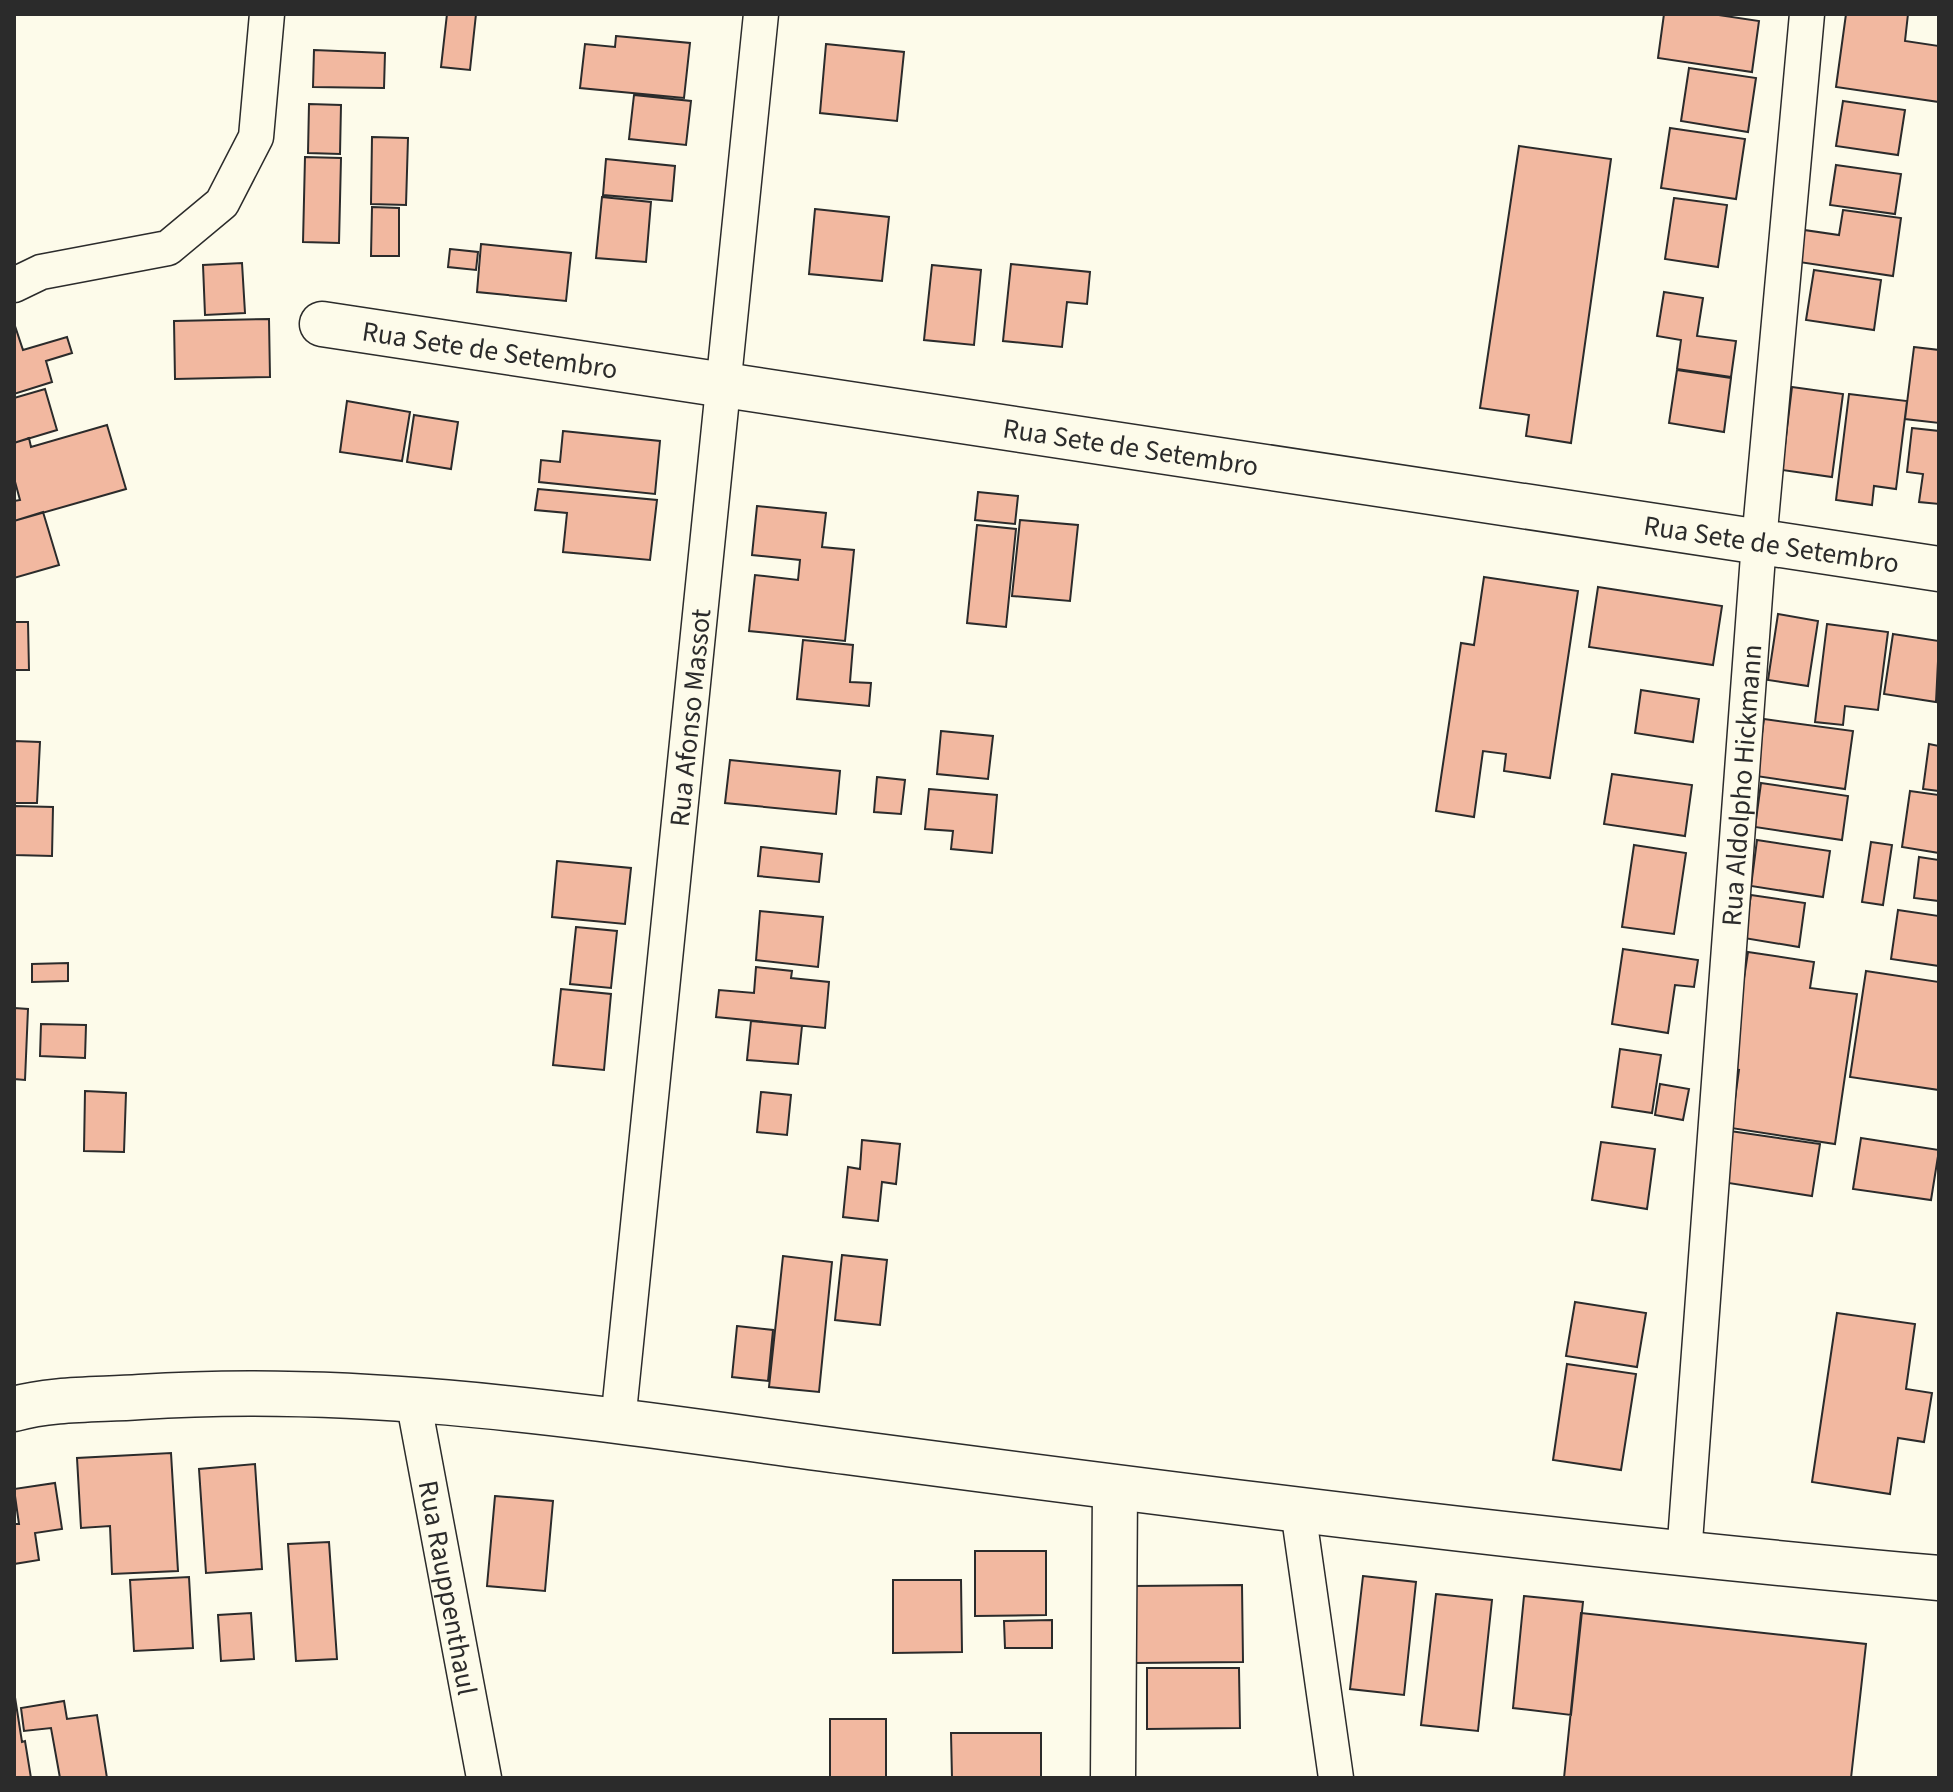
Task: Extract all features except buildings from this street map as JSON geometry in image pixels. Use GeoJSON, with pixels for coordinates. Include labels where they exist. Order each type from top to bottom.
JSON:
{"type":"FeatureCollection","features":[{"type":"Feature","properties":{"kind":"main road","name":"Rua Sete de Setembro"},"geometry":{"type":"LineString","coordinates":[[322,324],[1939,569]]}},
{"type":"Feature","properties":{"kind":"main road"},"geometry":{"type":"LineString","coordinates":[[14,1409],[203,1393],[413,1399],[618,1422],[1298,1510],[1684,1555],[1939,1578]]}},
{"type":"Feature","properties":{"kind":"main road"},"geometry":{"type":"LineString","coordinates":[[1113,1778],[1115,1488]]}},
{"type":"Feature","properties":{"kind":"street"},"geometry":{"type":"LineString","coordinates":[[14,285],[41,272],[168,248],[222,203],[256,137],[267,14]]}},
{"type":"Feature","properties":{"kind":"street","name":"Rua Afonso Massot"},"geometry":{"type":"LineString","coordinates":[[618,1422],[761,14]]}},
{"type":"Feature","properties":{"kind":"street","name":"Rua Aldolpho Hickmann"},"geometry":{"type":"LineString","coordinates":[[1684,1555],[1759,542],[1807,14]]}},
{"type":"Feature","properties":{"kind":"street","name":"Rua Rauppenthaul"},"geometry":{"type":"LineString","coordinates":[[413,1399],[484,1778]]}},
{"type":"Feature","properties":{"kind":"street"},"geometry":{"type":"LineString","coordinates":[[1298,1510],[1336,1778]]}}]}
